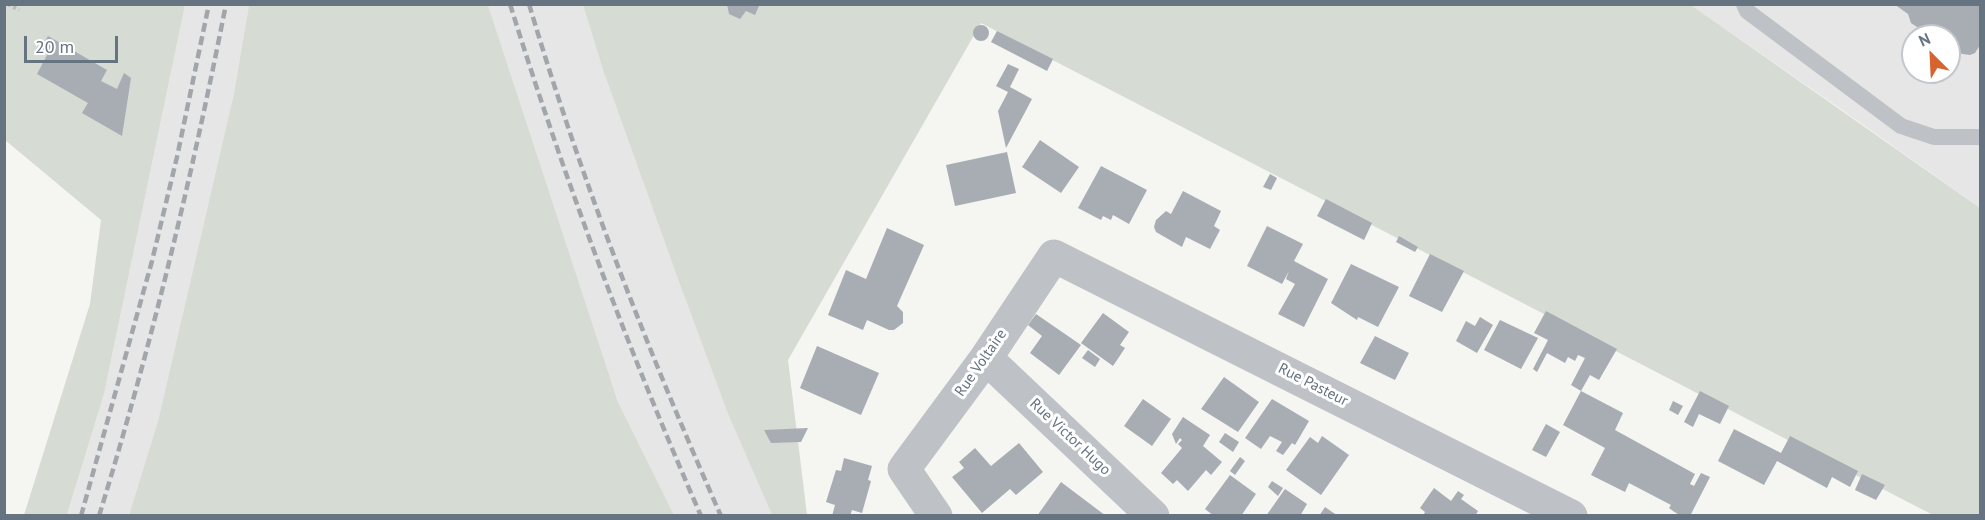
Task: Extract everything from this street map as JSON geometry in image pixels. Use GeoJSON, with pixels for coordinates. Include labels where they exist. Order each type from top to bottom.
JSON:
{"type":"FeatureCollection","features":[{"type":"Feature","properties":{"kind":"street","name":"Rue Voltaire"},"geometry":{"type":"LineString","coordinates":[[936,516],[904,469],[986,358],[1054,255]]}},
{"type":"Feature","properties":{"kind":"street","name":"Rue Pasteur"},"geometry":{"type":"LineString","coordinates":[[1054,255],[1571,516]]}},
{"type":"Feature","properties":{"kind":"street","name":"Rue Victor Hugo"},"geometry":{"type":"LineString","coordinates":[[986,358],[1153,516]]}},
{"type":"Feature","properties":{"kind":"lane"},"geometry":{"type":"LineString","coordinates":[[1744,4],[1747,11],[1901,126],[1934,137],[1980,137]]}},
{"type":"Feature","properties":{"kind":"path"},"geometry":{"type":"LineString","coordinates":[[8,4],[19,10]]}},
{"type":"Feature","properties":{"kind":"shaded area"},"geometry":{"type":"Polygon","coordinates":[[[4,5],[185,5],[104,394],[67,515],[24,515],[90,304],[101,220],[5,140],[4,5]]]}},
{"type":"Feature","properties":{"kind":"shaded area"},"geometry":{"type":"Polygon","coordinates":[[[185,5],[249,5],[234,93],[158,421],[129,515],[67,516],[104,394],[185,5]]]}},
{"type":"Feature","properties":{"kind":"shaded area"},"geometry":{"type":"Polygon","coordinates":[[[249,5],[488,5],[618,402],[674,515],[129,515],[158,421],[234,93],[249,5]]]}},
{"type":"Feature","properties":{"kind":"shaded area"},"geometry":{"type":"Polygon","coordinates":[[[488,5],[583,5],[603,70],[679,282],[728,414],[772,515],[674,515],[618,402],[488,5]]]}},
{"type":"Feature","properties":{"kind":"shaded area"},"geometry":{"type":"Polygon","coordinates":[[[583,5],[1691,5],[1980,208],[1980,515],[1933,515],[981,23],[788,360],[807,515],[772,515],[728,414],[679,282],[603,70],[583,5]]]}},
{"type":"Feature","properties":{"kind":"shaded area"},"geometry":{"type":"Polygon","coordinates":[[[1691,5],[1980,5],[1980,208],[1855,119],[1691,5]]]}},
{"type":"Feature","properties":{"kind":"building"},"geometry":{"type":"Polygon","coordinates":[[[727,4],[756,4],[759,6],[755,15],[746,11],[740,19],[729,14],[727,4]]]}},
{"type":"Feature","properties":{"kind":"building"},"geometry":{"type":"Polygon","coordinates":[[[1894,4],[1980,4],[1980,45],[1975,53],[1961,54],[1961,24],[1913,24],[1908,14],[1894,4]]]}},
{"type":"Feature","properties":{"kind":"building"},"geometry":{"type":"Polygon","coordinates":[[[978,25],[984,25],[989,33],[987,39],[978,41],[973,36],[973,30],[978,25]]]}},
{"type":"Feature","properties":{"kind":"building"},"geometry":{"type":"Polygon","coordinates":[[[997,31],[1053,59],[1047,71],[991,42],[997,31]]]}},
{"type":"Feature","properties":{"kind":"building"},"geometry":{"type":"Polygon","coordinates":[[[48,36],[107,70],[101,81],[117,89],[124,73],[131,78],[122,136],[82,113],[88,103],[37,74],[47,55],[40,50],[48,36]]]}},
{"type":"Feature","properties":{"kind":"building"},"geometry":{"type":"Polygon","coordinates":[[[1008,64],[1019,69],[1010,87],[1032,99],[1006,148],[998,111],[1008,92],[996,86],[1008,64]]]}},
{"type":"Feature","properties":{"kind":"building"},"geometry":{"type":"Polygon","coordinates":[[[1040,140],[1079,167],[1061,193],[1022,167],[1040,140]]]}},
{"type":"Feature","properties":{"kind":"building"},"geometry":{"type":"Polygon","coordinates":[[[1007,152],[1016,193],[955,206],[946,165],[1007,152]]]}},
{"type":"Feature","properties":{"kind":"building"},"geometry":{"type":"Polygon","coordinates":[[[1101,166],[1147,190],[1129,224],[1113,215],[1111,220],[1103,216],[1101,220],[1078,208],[1101,166]]]}},
{"type":"Feature","properties":{"kind":"building"},"geometry":{"type":"Polygon","coordinates":[[[1270,174],[1277,178],[1271,190],[1263,187],[1270,174]]]}},
{"type":"Feature","properties":{"kind":"building"},"geometry":{"type":"Polygon","coordinates":[[[1183,191],[1221,211],[1214,226],[1220,230],[1210,249],[1186,237],[1182,247],[1156,232],[1154,227],[1156,220],[1166,211],[1171,214],[1183,191]]]}},
{"type":"Feature","properties":{"kind":"building"},"geometry":{"type":"Polygon","coordinates":[[[1326,199],[1372,223],[1364,240],[1317,216],[1326,199]]]}},
{"type":"Feature","properties":{"kind":"building"},"geometry":{"type":"Polygon","coordinates":[[[1267,226],[1303,244],[1294,261],[1328,279],[1304,327],[1278,314],[1295,284],[1286,279],[1289,271],[1282,284],[1247,266],[1267,226]]]}},
{"type":"Feature","properties":{"kind":"building"},"geometry":{"type":"Polygon","coordinates":[[[887,228],[924,245],[897,306],[903,312],[903,323],[894,330],[889,330],[867,320],[863,330],[828,315],[846,270],[866,279],[887,228]]]}},
{"type":"Feature","properties":{"kind":"building"},"geometry":{"type":"Polygon","coordinates":[[[1399,236],[1418,247],[1415,252],[1396,242],[1399,236]]]}},
{"type":"Feature","properties":{"kind":"building"},"geometry":{"type":"Polygon","coordinates":[[[1430,254],[1464,271],[1442,312],[1409,296],[1430,254]]]}},
{"type":"Feature","properties":{"kind":"building"},"geometry":{"type":"Polygon","coordinates":[[[1351,264],[1399,287],[1378,327],[1358,317],[1357,320],[1331,303],[1351,264]]]}},
{"type":"Feature","properties":{"kind":"building"},"geometry":{"type":"Polygon","coordinates":[[[1546,311],[1617,349],[1599,380],[1590,375],[1581,391],[1571,385],[1585,358],[1578,355],[1575,361],[1568,357],[1565,363],[1547,353],[1537,372],[1533,369],[1548,340],[1534,333],[1546,311]]]}},
{"type":"Feature","properties":{"kind":"building"},"geometry":{"type":"Polygon","coordinates":[[[1103,313],[1129,332],[1120,345],[1125,348],[1113,366],[1081,343],[1103,313]]]}},
{"type":"Feature","properties":{"kind":"building"},"geometry":{"type":"Polygon","coordinates":[[[1036,314],[1081,345],[1059,375],[1030,353],[1042,336],[1028,325],[1036,314]]]}},
{"type":"Feature","properties":{"kind":"building"},"geometry":{"type":"Polygon","coordinates":[[[1480,317],[1493,325],[1477,353],[1456,341],[1466,321],[1475,326],[1480,317]]]}},
{"type":"Feature","properties":{"kind":"building"},"geometry":{"type":"Polygon","coordinates":[[[1500,320],[1538,338],[1521,369],[1484,350],[1500,320]]]}},
{"type":"Feature","properties":{"kind":"building"},"geometry":{"type":"Polygon","coordinates":[[[1375,336],[1409,353],[1395,380],[1360,363],[1375,336]]]}},
{"type":"Feature","properties":{"kind":"building"},"geometry":{"type":"Polygon","coordinates":[[[817,346],[879,373],[861,415],[800,388],[817,346]]]}},
{"type":"Feature","properties":{"kind":"building"},"geometry":{"type":"Polygon","coordinates":[[[1088,350],[1100,359],[1095,367],[1082,358],[1088,350]]]}},
{"type":"Feature","properties":{"kind":"building"},"geometry":{"type":"Polygon","coordinates":[[[1224,377],[1259,402],[1238,432],[1201,409],[1224,377]]]}},
{"type":"Feature","properties":{"kind":"building"},"geometry":{"type":"Polygon","coordinates":[[[1581,391],[1623,413],[1615,430],[1695,474],[1690,484],[1694,486],[1701,473],[1710,477],[1690,516],[1681,516],[1669,508],[1671,505],[1629,483],[1625,492],[1591,475],[1605,448],[1563,425],[1581,391]]]}},
{"type":"Feature","properties":{"kind":"building"},"geometry":{"type":"Polygon","coordinates":[[[1700,391],[1729,406],[1720,424],[1699,414],[1693,427],[1684,422],[1700,391]]]}},
{"type":"Feature","properties":{"kind":"building"},"geometry":{"type":"Polygon","coordinates":[[[1143,399],[1171,419],[1152,446],[1124,426],[1143,399]]]}},
{"type":"Feature","properties":{"kind":"building"},"geometry":{"type":"Polygon","coordinates":[[[1272,399],[1309,421],[1295,445],[1292,443],[1283,455],[1276,451],[1282,442],[1270,436],[1261,449],[1245,438],[1272,399]]]}},
{"type":"Feature","properties":{"kind":"building"},"geometry":{"type":"Polygon","coordinates":[[[1673,401],[1683,406],[1678,415],[1669,410],[1673,401]]]}},
{"type":"Feature","properties":{"kind":"building"},"geometry":{"type":"Polygon","coordinates":[[[1183,417],[1210,435],[1203,446],[1222,462],[1211,475],[1206,470],[1188,491],[1177,480],[1173,484],[1161,473],[1182,448],[1178,444],[1182,440],[1180,438],[1176,444],[1172,434],[1183,417]]]}},
{"type":"Feature","properties":{"kind":"building"},"geometry":{"type":"Polygon","coordinates":[[[1546,424],[1560,432],[1546,457],[1532,450],[1546,424]]]}},
{"type":"Feature","properties":{"kind":"building"},"geometry":{"type":"Polygon","coordinates":[[[808,428],[801,442],[771,443],[764,430],[808,428]]]}},
{"type":"Feature","properties":{"kind":"building"},"geometry":{"type":"Polygon","coordinates":[[[1734,429],[1781,453],[1790,436],[1858,471],[1850,487],[1832,477],[1827,488],[1777,461],[1764,485],[1718,461],[1734,429]]]}},
{"type":"Feature","properties":{"kind":"building"},"geometry":{"type":"Polygon","coordinates":[[[1225,433],[1239,442],[1233,452],[1219,442],[1225,433]]]}},
{"type":"Feature","properties":{"kind":"building"},"geometry":{"type":"Polygon","coordinates":[[[1322,436],[1349,455],[1321,495],[1286,470],[1310,437],[1318,443],[1322,436]]]}},
{"type":"Feature","properties":{"kind":"building"},"geometry":{"type":"Polygon","coordinates":[[[1019,443],[1043,472],[1016,495],[1010,489],[982,513],[952,477],[964,468],[959,462],[975,448],[991,466],[1019,443]]]}},
{"type":"Feature","properties":{"kind":"building"},"geometry":{"type":"Polygon","coordinates":[[[1240,457],[1245,461],[1235,475],[1230,471],[1240,457]]]}},
{"type":"Feature","properties":{"kind":"building"},"geometry":{"type":"Polygon","coordinates":[[[844,458],[872,466],[868,480],[871,481],[862,513],[852,510],[850,516],[832,516],[835,505],[826,502],[836,470],[841,471],[844,458]]]}},
{"type":"Feature","properties":{"kind":"building"},"geometry":{"type":"Polygon","coordinates":[[[1862,474],[1885,485],[1876,500],[1855,490],[1862,474]]]}},
{"type":"Feature","properties":{"kind":"building"},"geometry":{"type":"Polygon","coordinates":[[[1230,475],[1256,494],[1241,516],[1214,516],[1205,509],[1230,475]]]}},
{"type":"Feature","properties":{"kind":"building"},"geometry":{"type":"Polygon","coordinates":[[[1272,481],[1283,488],[1278,496],[1268,487],[1272,481]]]}},
{"type":"Feature","properties":{"kind":"building"},"geometry":{"type":"Polygon","coordinates":[[[1061,482],[1106,516],[1037,516],[1061,482]]]}},
{"type":"Feature","properties":{"kind":"building"},"geometry":{"type":"Polygon","coordinates":[[[1434,488],[1451,501],[1458,491],[1464,495],[1461,499],[1478,511],[1475,516],[1423,516],[1425,512],[1420,508],[1434,488]]]}},
{"type":"Feature","properties":{"kind":"building"},"geometry":{"type":"Polygon","coordinates":[[[1285,489],[1307,504],[1300,516],[1266,516],[1285,489]]]}},
{"type":"Feature","properties":{"kind":"building"},"geometry":{"type":"Polygon","coordinates":[[[1325,507],[1338,516],[1319,516],[1325,507]]]}},
{"type":"Feature","properties":{"kind":"railway"},"geometry":{"type":"LineString","coordinates":[[81,516],[152,261],[177,157],[209,4]]}},
{"type":"Feature","properties":{"kind":"railway"},"geometry":{"type":"LineString","coordinates":[[99,516],[136,389],[169,262],[226,4]]}},
{"type":"Feature","properties":{"kind":"railway"},"geometry":{"type":"LineString","coordinates":[[510,4],[552,134],[598,263],[701,516]]}},
{"type":"Feature","properties":{"kind":"railway"},"geometry":{"type":"LineString","coordinates":[[529,4],[593,199],[641,327],[721,516]]}}]}
